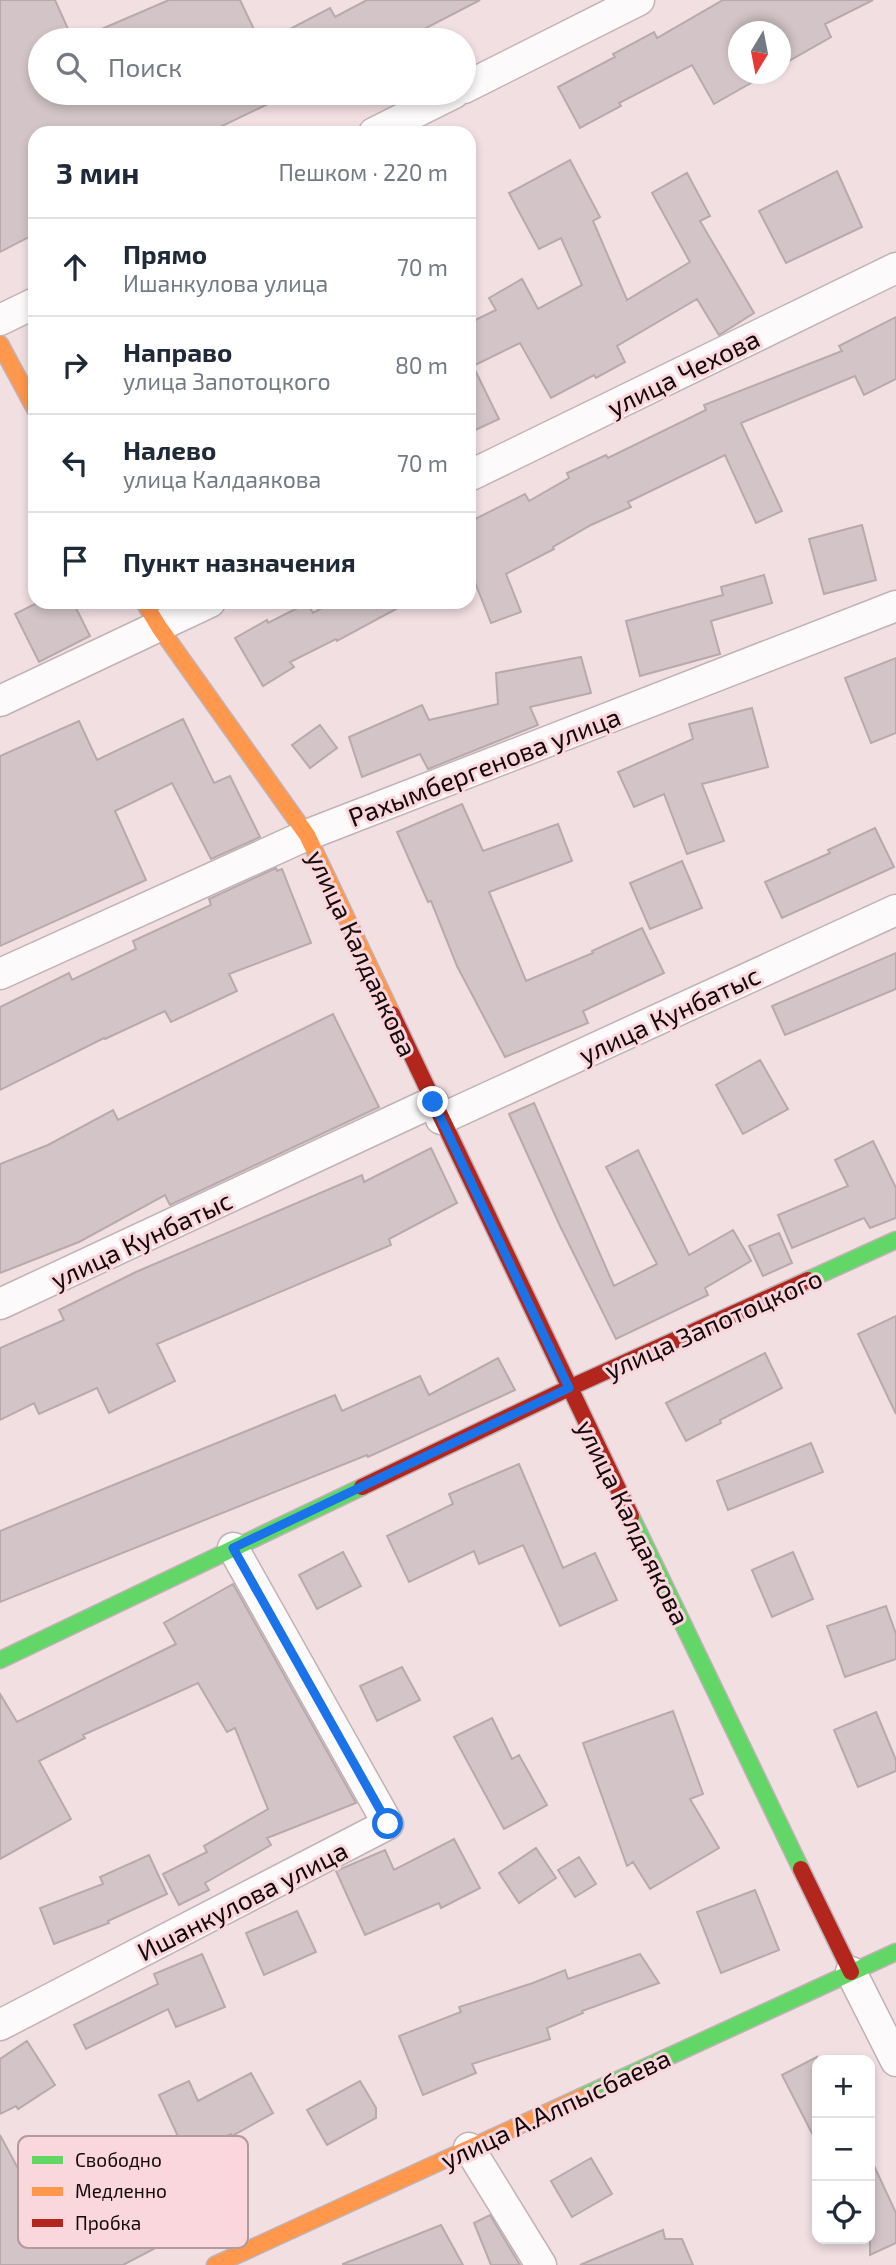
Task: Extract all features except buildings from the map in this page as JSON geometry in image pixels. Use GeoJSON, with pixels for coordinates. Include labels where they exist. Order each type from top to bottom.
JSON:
{"type":"FeatureCollection","features":[{"type":"Feature","properties":{"kind":"street"},"geometry":{"type":"LineString","coordinates":[[476,82],[639,0]]}},
{"type":"Feature","properties":{"kind":"street"},"geometry":{"type":"LineString","coordinates":[[388,126],[430,105]]}},
{"type":"Feature","properties":{"kind":"street","name":"улица Чехова"},"geometry":{"type":"LineString","coordinates":[[476,473],[896,268]]}},
{"type":"Feature","properties":{"kind":"street"},"geometry":{"type":"LineString","coordinates":[[0,320],[28,306]]}},
{"type":"Feature","properties":{"kind":"street"},"geometry":{"type":"LineString","coordinates":[[0,344],[28,396]]}},
{"type":"Feature","properties":{"kind":"street","name":"Рахымбергенова улица"},"geometry":{"type":"LineString","coordinates":[[0,974],[307,835],[896,606]]}},
{"type":"Feature","properties":{"kind":"street"},"geometry":{"type":"LineString","coordinates":[[0,701],[152,614],[176,609]]}},
{"type":"Feature","properties":{"kind":"street","name":"улица Калдаякова"},"geometry":{"type":"LineString","coordinates":[[152,614],[307,835],[569,1388],[851,1972]]}},
{"type":"Feature","properties":{"kind":"street","name":"улица Кунбатыс"},"geometry":{"type":"LineString","coordinates":[[0,1304],[896,910]]}},
{"type":"Feature","properties":{"kind":"street","name":"улица Запотоцкого"},"geometry":{"type":"LineString","coordinates":[[0,1660],[569,1388],[896,1240]]}},
{"type":"Feature","properties":{"kind":"street","name":"Ишанкулова улица"},"geometry":{"type":"LineString","coordinates":[[0,2025],[388,1824],[233,1548]]}},
{"type":"Feature","properties":{"kind":"street","name":"улица А.Алпысбаева"},"geometry":{"type":"LineString","coordinates":[[215,2265],[896,1952]]}},
{"type":"Feature","properties":{"kind":"street"},"geometry":{"type":"LineString","coordinates":[[851,1972],[896,2061]]}},
{"type":"Feature","properties":{"kind":"street"},"geometry":{"type":"LineString","coordinates":[[469,2148],[541,2265]]}},
{"type":"Feature","properties":{"kind":"traffic: fast"},"geometry":{"type":"LineString","coordinates":[[808,1280],[896,1240]]}},
{"type":"Feature","properties":{"kind":"traffic: fast"},"geometry":{"type":"LineString","coordinates":[[0,1660],[362,1487]]}},
{"type":"Feature","properties":{"kind":"traffic: fast"},"geometry":{"type":"LineString","coordinates":[[631,1516],[801,1869]]}},
{"type":"Feature","properties":{"kind":"traffic: fast"},"geometry":{"type":"LineString","coordinates":[[581,2097],[896,1952]]}},
{"type":"Feature","properties":{"kind":"traffic: slow"},"geometry":{"type":"LineString","coordinates":[[0,344],[28,396]]}},
{"type":"Feature","properties":{"kind":"traffic: slow"},"geometry":{"type":"LineString","coordinates":[[148,609],[307,835],[392,1014]]}},
{"type":"Feature","properties":{"kind":"traffic: slow"},"geometry":{"type":"LineString","coordinates":[[215,2265],[581,2097]]}},
{"type":"Feature","properties":{"kind":"traffic: jam"},"geometry":{"type":"LineString","coordinates":[[392,1014],[631,1516]]}},
{"type":"Feature","properties":{"kind":"traffic: jam"},"geometry":{"type":"LineString","coordinates":[[362,1487],[569,1388],[808,1280]]}},
{"type":"Feature","properties":{"kind":"traffic: jam"},"geometry":{"type":"LineString","coordinates":[[801,1869],[851,1972]]}},
{"type":"Feature","properties":{"kind":"route"},"geometry":{"type":"LineString","coordinates":[[388,1824],[233,1548],[569,1388],[433,1102]]}}]}
